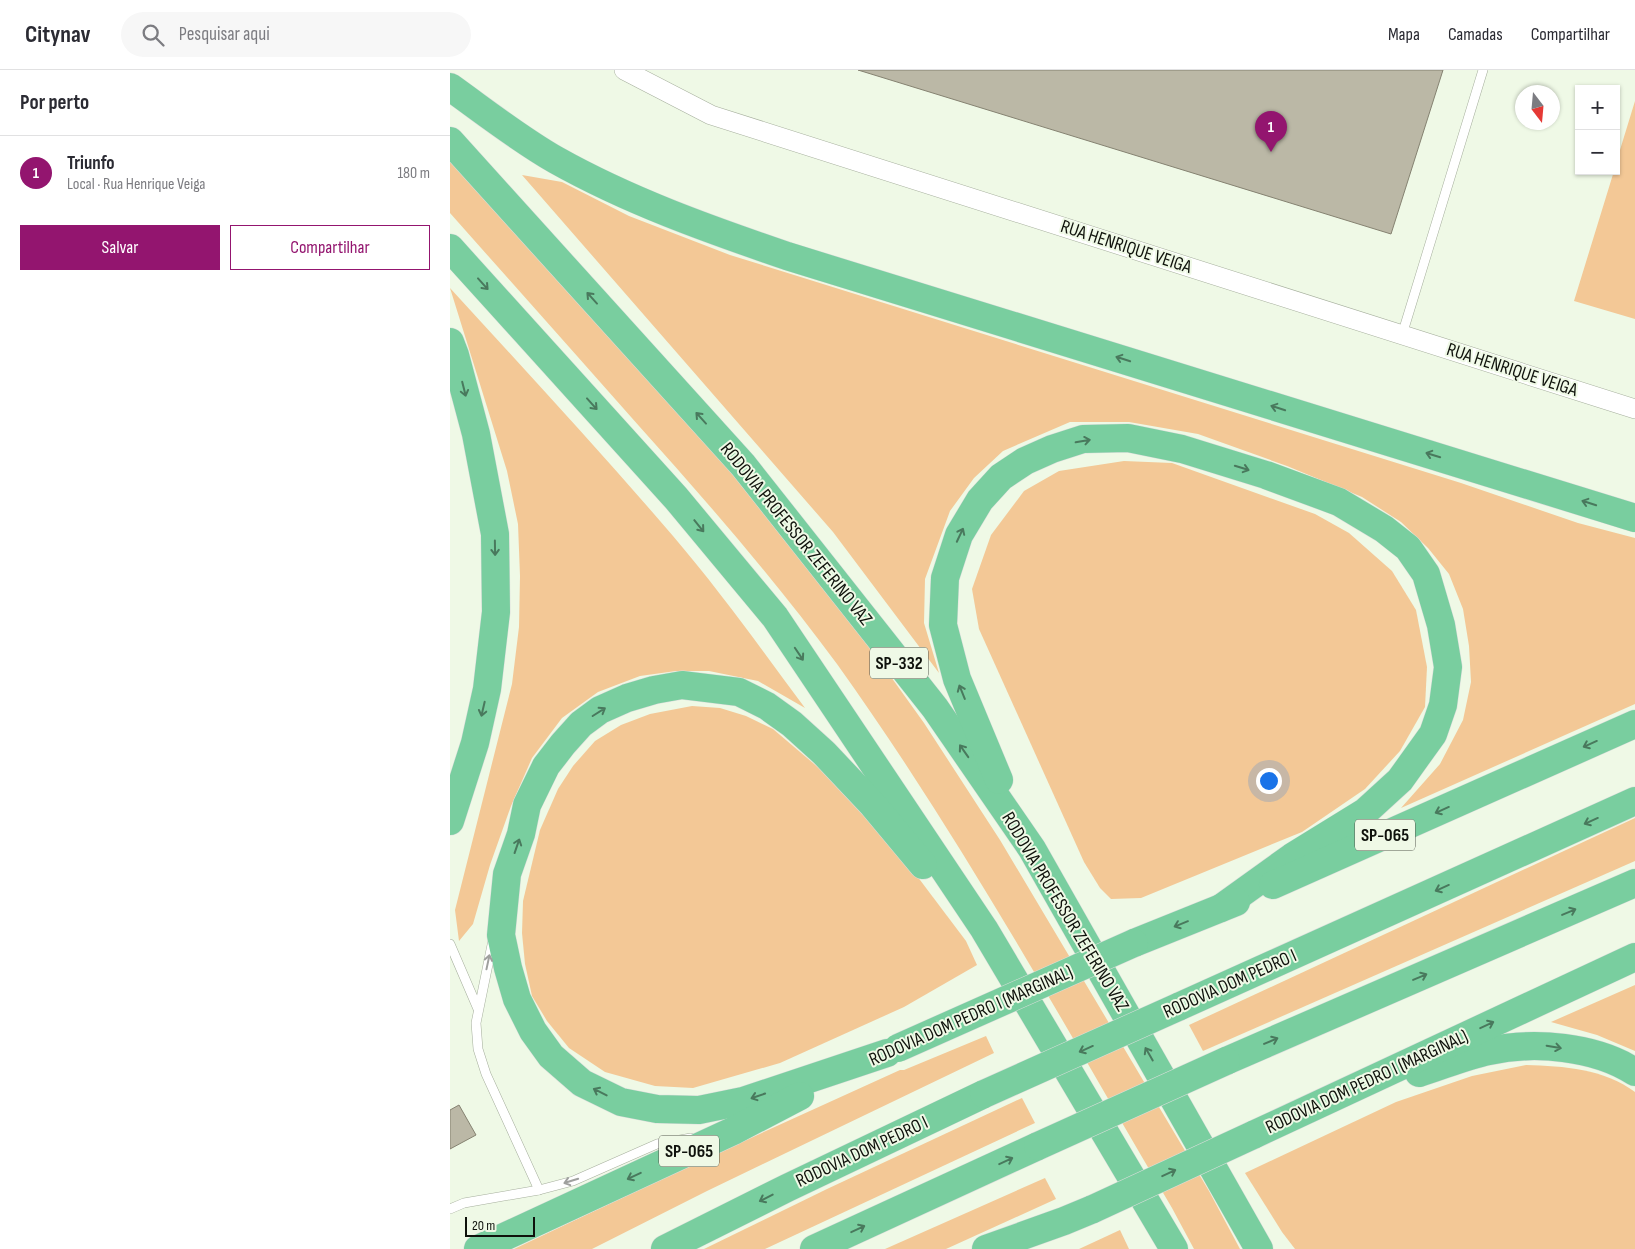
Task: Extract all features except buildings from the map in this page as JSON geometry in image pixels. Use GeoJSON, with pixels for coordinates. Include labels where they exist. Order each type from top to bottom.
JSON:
{"type":"FeatureCollection","features":[{"type":"Feature","properties":{"kind":"highway"},"geometry":{"type":"LineString","coordinates":[[450,87],[510,131],[556,160],[610,188],[692,224],[787,256],[1635,518]]}},
{"type":"Feature","properties":{"kind":"highway","name":"RODOVIA PROFESSOR ZEFERINO VAZ"},"geometry":{"type":"LineString","coordinates":[[450,141],[743,465],[935,708],[1032,849],[1259,1249]]}},
{"type":"Feature","properties":{"kind":"highway"},"geometry":{"type":"LineString","coordinates":[[450,248],[676,498],[774,617],[984,929],[1174,1249]]}},
{"type":"Feature","properties":{"kind":"highway"},"geometry":{"type":"LineString","coordinates":[[450,342],[476,434],[495,534],[496,612],[487,689],[474,743],[450,821]]}},
{"type":"Feature","properties":{"kind":"highway"},"geometry":{"type":"LineString","coordinates":[[1032,849],[995,772],[957,679],[943,626],[945,578],[959,535],[980,500],[1002,478],[1026,461],[1052,449],[1083,439],[1128,438],[1182,449],[1257,472],[1339,502],[1384,529],[1408,548],[1426,574],[1442,624],[1448,666],[1443,705],[1433,734],[1400,780],[1365,812],[1292,857],[1221,908]]}},
{"type":"Feature","properties":{"kind":"highway"},"geometry":{"type":"LineString","coordinates":[[893,1051],[743,1101],[699,1110],[657,1109],[621,1102],[582,1083],[551,1056],[533,1031],[517,999],[501,935],[507,874],[521,834],[527,805],[546,766],[562,744],[581,724],[600,710],[627,698],[654,690],[682,685],[739,692],[767,706],[792,724],[824,753],[872,804],[916,859],[984,929]]}},
{"type":"Feature","properties":{"kind":"highway","name":"RODOVIA DOM PEDRO I (MARGINAL)"},"geometry":{"type":"LineString","coordinates":[[478,1249],[733,1131],[893,1051],[1134,943],[1221,908],[1635,724]]}},
{"type":"Feature","properties":{"kind":"highway","name":"RODOVIA DOM PEDRO I"},"geometry":{"type":"LineString","coordinates":[[665,1249],[787,1188],[984,1094],[1635,801]]}},
{"type":"Feature","properties":{"kind":"highway"},"geometry":{"type":"LineString","coordinates":[[814,1249],[1226,1060],[1635,883]]}},
{"type":"Feature","properties":{"kind":"highway","name":"RODOVIA DOM PEDRO I (MARGINAL)"},"geometry":{"type":"LineString","coordinates":[[986,1249],[1093,1209],[1635,957]]}},
{"type":"Feature","properties":{"kind":"highway"},"geometry":{"type":"LineString","coordinates":[[1306,1110],[1479,1054],[1497,1050],[1541,1045],[1593,1054],[1635,1072]]}},
{"type":"Feature","properties":{"kind":"highway"},"geometry":{"type":"LineString","coordinates":[[1180,1108],[1280,1249]]}},
{"type":"Feature","properties":{"kind":"highway"},"geometry":{"type":"LineString","coordinates":[[1016,1249],[1064,1221]]}},
{"type":"Feature","properties":{"kind":"street","name":"RUA HENRIQUE VEIGA"},"geometry":{"type":"LineString","coordinates":[[624,70],[711,115],[1635,409]]}},
{"type":"Feature","properties":{"kind":"lane"},"geometry":{"type":"LineString","coordinates":[[1402,335],[1483,70]]}},
{"type":"Feature","properties":{"kind":"lane"},"geometry":{"type":"LineString","coordinates":[[507,874],[478,1010],[476,1023],[478,1049],[486,1074],[539,1190]]}},
{"type":"Feature","properties":{"kind":"lane"},"geometry":{"type":"LineString","coordinates":[[450,944],[478,1010]]}},
{"type":"Feature","properties":{"kind":"lane"},"geometry":{"type":"LineString","coordinates":[[450,1210],[464,1202],[539,1190],[573,1181],[657,1144],[733,1131]]}},
{"type":"Feature","properties":{"kind":"shaded area"},"geometry":{"type":"Polygon","coordinates":[[[1635,101],[1635,319],[1574,301],[1613,175],[1620,175],[1620,150],[1635,101]]]}},
{"type":"Feature","properties":{"kind":"shaded area"},"geometry":{"type":"Polygon","coordinates":[[[450,158],[726,465],[866,642],[924,723],[1000,840],[1209,1191],[1240,1249],[1194,1249],[1172,1208],[1010,932],[883,730],[814,633],[741,543],[450,213],[450,158]]]}},
{"type":"Feature","properties":{"kind":"shaded area"},"geometry":{"type":"Polygon","coordinates":[[[522,175],[562,182],[629,216],[730,255],[1461,483],[1578,523],[1635,538],[1635,704],[1401,808],[1440,764],[1463,720],[1471,682],[1469,646],[1463,609],[1449,574],[1428,548],[1401,522],[1362,497],[1287,466],[1198,434],[1129,422],[1070,422],[1003,451],[974,478],[950,511],[925,579],[924,623],[939,673],[833,532],[522,175]]]}},
{"type":"Feature","properties":{"kind":"shaded area"},"geometry":{"type":"Polygon","coordinates":[[[450,288],[591,442],[673,536],[724,599],[805,708],[758,681],[709,671],[676,671],[640,676],[598,692],[562,718],[532,758],[511,806],[490,865],[473,924],[459,941],[455,910],[512,684],[519,627],[520,576],[518,524],[507,471],[450,288]]]}},
{"type":"Feature","properties":{"kind":"shaded area"},"geometry":{"type":"Polygon","coordinates":[[[1124,461],[1172,463],[1315,514],[1349,533],[1392,571],[1416,610],[1427,667],[1425,707],[1400,751],[1365,789],[1302,832],[1141,898],[1111,899],[1100,888],[1084,862],[979,629],[972,589],[991,535],[1024,491],[1059,471],[1124,461]]]}},
{"type":"Feature","properties":{"kind":"shaded area"},"geometry":{"type":"Polygon","coordinates":[[[692,706],[720,708],[746,716],[773,729],[833,780],[914,872],[966,941],[977,965],[904,1007],[780,1063],[693,1088],[655,1086],[605,1072],[569,1048],[547,1021],[532,996],[525,964],[522,933],[523,901],[540,830],[558,789],[573,766],[595,741],[621,725],[650,714],[692,706]]]}},
{"type":"Feature","properties":{"kind":"shaded area"},"geometry":{"type":"Polygon","coordinates":[[[1635,818],[1635,861],[1203,1051],[1189,1025],[1635,818]]]}},
{"type":"Feature","properties":{"kind":"shaded area"},"geometry":{"type":"Polygon","coordinates":[[[1635,985],[1635,1051],[1597,1035],[1551,1022],[1635,985]]]}},
{"type":"Feature","properties":{"kind":"shaded area"},"geometry":{"type":"Polygon","coordinates":[[[986,1036],[994,1053],[707,1191],[592,1249],[514,1249],[698,1162],[900,1070],[986,1036]]]}},
{"type":"Feature","properties":{"kind":"shaded area"},"geometry":{"type":"Polygon","coordinates":[[[1526,1065],[1555,1066],[1583,1070],[1610,1078],[1635,1092],[1635,1249],[1295,1249],[1282,1232],[1245,1173],[1396,1102],[1472,1076],[1526,1065]]]}},
{"type":"Feature","properties":{"kind":"shaded area"},"geometry":{"type":"Polygon","coordinates":[[[1022,1098],[1035,1123],[765,1249],[704,1249],[827,1189],[1022,1098]]]}},
{"type":"Feature","properties":{"kind":"shaded area"},"geometry":{"type":"Polygon","coordinates":[[[1045,1178],[1056,1199],[946,1249],[885,1249],[1045,1178]]]}},
{"type":"Feature","properties":{"kind":"shaded area"},"geometry":{"type":"Polygon","coordinates":[[[1120,1230],[1129,1249],[1079,1249],[1120,1230]]]}},
{"type":"Feature","properties":{"kind":"place","name":"Triunfo"},"geometry":{"type":"Point","coordinates":[1271,152]}}]}
